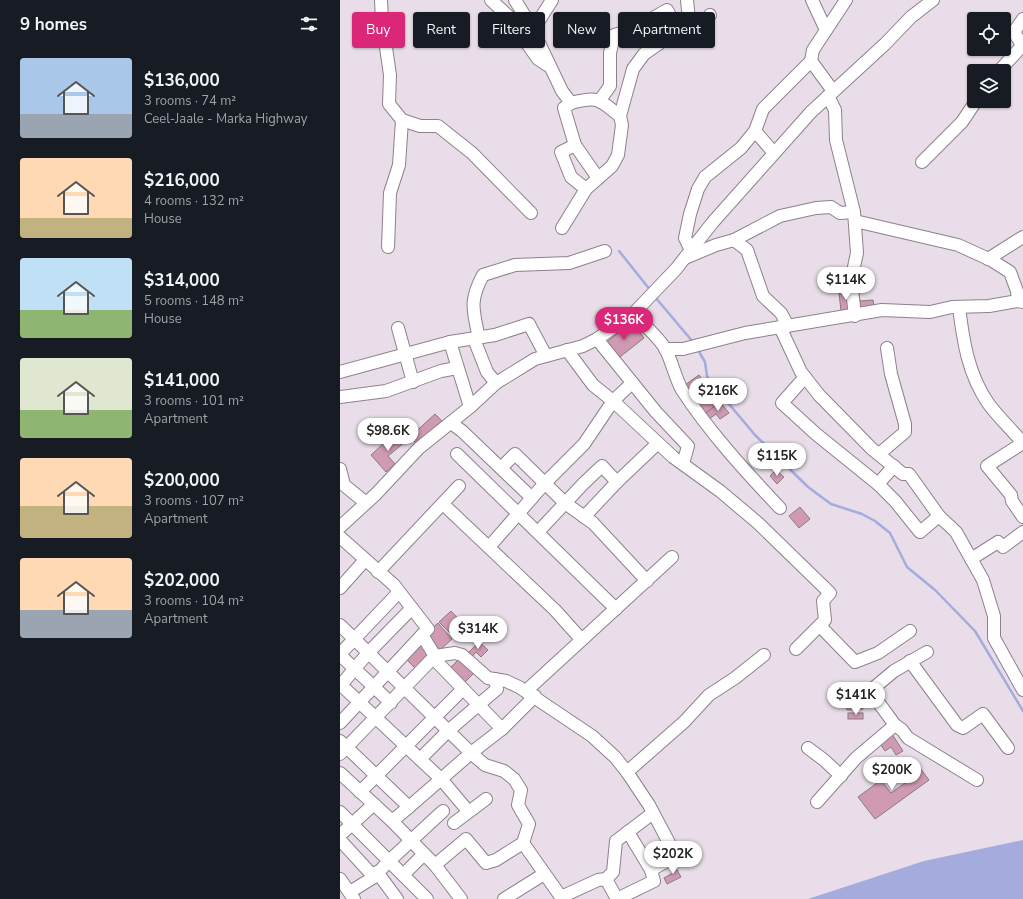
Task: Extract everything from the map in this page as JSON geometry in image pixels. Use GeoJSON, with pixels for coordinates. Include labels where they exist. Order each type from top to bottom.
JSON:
{"type":"FeatureCollection","features":[{"type":"Feature","properties":{"kind":"street"},"geometry":{"type":"LineString","coordinates":[[381,0],[382,20],[390,75],[389,104],[402,120],[420,126],[438,126],[472,153],[531,213]]}},
{"type":"Feature","properties":{"kind":"street"},"geometry":{"type":"LineString","coordinates":[[491,0],[519,26],[526,42],[538,58],[550,67]]}},
{"type":"Feature","properties":{"kind":"street"},"geometry":{"type":"LineString","coordinates":[[515,0],[522,12]]}},
{"type":"Feature","properties":{"kind":"street"},"geometry":{"type":"LineString","coordinates":[[545,14],[552,0]]}},
{"type":"Feature","properties":{"kind":"street"},"geometry":{"type":"LineString","coordinates":[[686,12],[687,0]]}},
{"type":"Feature","properties":{"kind":"street"},"geometry":{"type":"LineString","coordinates":[[812,0],[826,30]]}},
{"type":"Feature","properties":{"kind":"street"},"geometry":{"type":"LineString","coordinates":[[688,254],[686,238],[690,214],[698,189],[705,178],[741,148],[755,131],[763,109],[811,61],[813,50],[846,0]]}},
{"type":"Feature","properties":{"kind":"street"},"geometry":{"type":"LineString","coordinates":[[340,527],[366,503],[419,448],[470,407],[496,383],[525,364],[546,356],[583,346],[597,339],[634,314],[688,254],[713,222],[774,153],[830,94],[885,44],[911,17],[932,0]]}},
{"type":"Feature","properties":{"kind":"street"},"geometry":{"type":"LineString","coordinates":[[1006,64],[1022,47],[1014,32],[1023,19]]}},
{"type":"Feature","properties":{"kind":"street"},"geometry":{"type":"LineString","coordinates":[[600,100],[610,86],[610,53],[614,35],[618,34]]}},
{"type":"Feature","properties":{"kind":"street"},"geometry":{"type":"LineString","coordinates":[[541,48],[562,91],[571,103]]}},
{"type":"Feature","properties":{"kind":"street"},"geometry":{"type":"LineString","coordinates":[[562,228],[586,189],[612,166],[618,155],[622,125],[620,116],[633,69],[644,54],[654,48]]}},
{"type":"Feature","properties":{"kind":"street"},"geometry":{"type":"LineString","coordinates":[[811,61],[830,94],[835,110],[836,140],[854,217],[857,253],[851,281],[855,316]]}},
{"type":"Feature","properties":{"kind":"street"},"geometry":{"type":"LineString","coordinates":[[598,178],[575,145],[564,108],[571,103],[589,98],[600,100],[620,116]]}},
{"type":"Feature","properties":{"kind":"street"},"geometry":{"type":"LineString","coordinates":[[922,162],[962,122],[971,108]]}},
{"type":"Feature","properties":{"kind":"street"},"geometry":{"type":"LineString","coordinates":[[388,247],[390,193],[399,165],[402,120]]}},
{"type":"Feature","properties":{"kind":"street"},"geometry":{"type":"LineString","coordinates":[[755,131],[774,153]]}},
{"type":"Feature","properties":{"kind":"street"},"geometry":{"type":"LineString","coordinates":[[575,145],[560,152],[571,177],[586,189]]}},
{"type":"Feature","properties":{"kind":"street"},"geometry":{"type":"LineString","coordinates":[[665,349],[683,349],[745,333],[855,316],[882,310],[930,312],[959,307],[989,306],[1021,302],[1010,272],[988,259],[958,245],[840,213],[831,207],[780,216],[734,240],[688,254]]}},
{"type":"Feature","properties":{"kind":"street"},"geometry":{"type":"LineString","coordinates":[[988,259],[1023,237]]}},
{"type":"Feature","properties":{"kind":"street"},"geometry":{"type":"LineString","coordinates":[[734,240],[747,250],[763,296],[781,313],[784,327],[805,377],[819,395],[879,454],[903,474],[909,474],[935,508],[939,516],[956,532],[983,580],[994,616],[994,638],[1023,690]]}},
{"type":"Feature","properties":{"kind":"street"},"geometry":{"type":"LineString","coordinates":[[496,383],[487,372],[476,338],[472,306],[475,290],[484,275],[514,265],[569,263],[605,251]]}},
{"type":"Feature","properties":{"kind":"street"},"geometry":{"type":"LineString","coordinates":[[959,307],[964,349],[975,380],[988,403],[1023,443],[987,466],[1011,495],[1012,501],[1023,517]]}},
{"type":"Feature","properties":{"kind":"street"},"geometry":{"type":"LineString","coordinates":[[634,314],[665,349],[682,389],[749,475],[780,508]]}},
{"type":"Feature","properties":{"kind":"street"},"geometry":{"type":"LineString","coordinates":[[340,372],[450,342],[476,338],[529,324],[546,356]]}},
{"type":"Feature","properties":{"kind":"street"},"geometry":{"type":"LineString","coordinates":[[398,328],[413,382]]}},
{"type":"Feature","properties":{"kind":"street"},"geometry":{"type":"LineString","coordinates":[[597,339],[632,383],[688,446],[683,464]]}},
{"type":"Feature","properties":{"kind":"street"},"geometry":{"type":"LineString","coordinates":[[450,342],[470,407]]}},
{"type":"Feature","properties":{"kind":"street"},"geometry":{"type":"LineString","coordinates":[[879,454],[905,432],[905,424],[891,374],[887,348]]}},
{"type":"Feature","properties":{"kind":"street"},"geometry":{"type":"LineString","coordinates":[[566,350],[593,385],[683,464],[720,491],[758,523],[830,593],[823,601],[825,620],[796,649]]}},
{"type":"Feature","properties":{"kind":"street"},"geometry":{"type":"LineString","coordinates":[[340,397],[386,391],[441,371],[457,368]]}},
{"type":"Feature","properties":{"kind":"street"},"geometry":{"type":"LineString","coordinates":[[805,377],[782,403],[816,434],[878,484],[895,501],[920,532],[939,516]]}},
{"type":"Feature","properties":{"kind":"street"},"geometry":{"type":"LineString","coordinates":[[489,547],[545,483],[584,444],[613,401],[632,383]]}},
{"type":"Feature","properties":{"kind":"street"},"geometry":{"type":"LineString","coordinates":[[451,423],[462,431],[532,498]]}},
{"type":"Feature","properties":{"kind":"street"},"geometry":{"type":"LineString","coordinates":[[584,517],[617,482],[658,443]]}},
{"type":"Feature","properties":{"kind":"street"},"geometry":{"type":"LineString","coordinates":[[456,454],[616,609]]}},
{"type":"Feature","properties":{"kind":"street"},"geometry":{"type":"LineString","coordinates":[[501,468],[515,454],[565,503],[593,523],[646,581]]}},
{"type":"Feature","properties":{"kind":"street"},"geometry":{"type":"LineString","coordinates":[[538,532],[602,466],[617,482]]}},
{"type":"Feature","properties":{"kind":"street"},"geometry":{"type":"LineString","coordinates":[[878,484],[894,466]]}},
{"type":"Feature","properties":{"kind":"street"},"geometry":{"type":"LineString","coordinates":[[340,469],[344,485],[366,503]]}},
{"type":"Feature","properties":{"kind":"street"},"geometry":{"type":"LineString","coordinates":[[378,572],[459,486]]}},
{"type":"Feature","properties":{"kind":"street"},"geometry":{"type":"LineString","coordinates":[[443,504],[555,610],[582,639]]}},
{"type":"Feature","properties":{"kind":"street"},"geometry":{"type":"LineString","coordinates":[[971,559],[998,542],[1003,547],[1023,532]]}},
{"type":"Feature","properties":{"kind":"street"},"geometry":{"type":"LineString","coordinates":[[340,537],[364,560],[394,585],[428,629],[340,723]]}},
{"type":"Feature","properties":{"kind":"street"},"geometry":{"type":"LineString","coordinates":[[392,821],[471,753],[502,729],[531,694],[582,639],[672,557]]}},
{"type":"Feature","properties":{"kind":"street"},"geometry":{"type":"LineString","coordinates":[[340,588],[364,560]]}},
{"type":"Feature","properties":{"kind":"street"},"geometry":{"type":"LineString","coordinates":[[391,703],[340,655],[399,592]]}},
{"type":"Feature","properties":{"kind":"street"},"geometry":{"type":"LineString","coordinates":[[412,608],[368,653],[340,685],[441,779],[468,811]]}},
{"type":"Feature","properties":{"kind":"street"},"geometry":{"type":"LineString","coordinates":[[340,625],[471,753],[485,765],[504,771],[514,779],[521,790],[518,805],[529,824],[523,843],[496,860],[486,863],[466,839],[435,865]]}},
{"type":"Feature","properties":{"kind":"street"},"geometry":{"type":"LineString","coordinates":[[820,626],[854,662],[878,653],[910,631]]}},
{"type":"Feature","properties":{"kind":"street"},"geometry":{"type":"LineString","coordinates":[[422,635],[437,662],[502,729]]}},
{"type":"Feature","properties":{"kind":"street"},"geometry":{"type":"LineString","coordinates":[[927,652],[910,661],[879,682],[870,691],[895,725],[902,730],[908,738],[976,780]]}},
{"type":"Feature","properties":{"kind":"street"},"geometry":{"type":"LineString","coordinates":[[409,807],[376,776],[342,748],[376,718],[435,656],[455,653],[462,655],[488,678],[506,681],[531,694],[592,736],[615,757],[627,772],[653,813],[676,856],[651,870]]}},
{"type":"Feature","properties":{"kind":"street"},"geometry":{"type":"LineString","coordinates":[[627,772],[684,722],[709,695],[735,678],[764,655]]}},
{"type":"Feature","properties":{"kind":"street"},"geometry":{"type":"LineString","coordinates":[[910,661],[957,725],[963,728],[983,714],[1008,748]]}},
{"type":"Feature","properties":{"kind":"street"},"geometry":{"type":"LineString","coordinates":[[420,759],[448,731],[496,689],[495,679]]}},
{"type":"Feature","properties":{"kind":"street"},"geometry":{"type":"LineString","coordinates":[[360,792],[463,689]]}},
{"type":"Feature","properties":{"kind":"street"},"geometry":{"type":"LineString","coordinates":[[817,802],[866,749],[895,725]]}},
{"type":"Feature","properties":{"kind":"street"},"geometry":{"type":"LineString","coordinates":[[808,748],[824,760],[841,776]]}},
{"type":"Feature","properties":{"kind":"street"},"geometry":{"type":"LineString","coordinates":[[342,780],[360,792],[392,821],[435,865],[461,899]]}},
{"type":"Feature","properties":{"kind":"street"},"geometry":{"type":"LineString","coordinates":[[454,823],[486,799]]}},
{"type":"Feature","properties":{"kind":"street"},"geometry":{"type":"LineString","coordinates":[[340,835],[374,804]]}},
{"type":"Feature","properties":{"kind":"street"},"geometry":{"type":"LineString","coordinates":[[340,879],[352,895],[376,875],[410,840],[443,811]]}},
{"type":"Feature","properties":{"kind":"street"},"geometry":{"type":"LineString","coordinates":[[340,812],[427,899]]}},
{"type":"Feature","properties":{"kind":"street"},"geometry":{"type":"LineString","coordinates":[[523,843],[561,898],[598,880],[606,879],[613,872],[616,840],[653,813]]}},
{"type":"Feature","properties":{"kind":"street"},"geometry":{"type":"LineString","coordinates":[[606,879],[617,899],[654,881],[651,870],[628,832]]}},
{"type":"Feature","properties":{"kind":"street"},"geometry":{"type":"LineString","coordinates":[[340,840],[376,875],[397,899]]}},
{"type":"Feature","properties":{"kind":"street"},"geometry":{"type":"LineString","coordinates":[[403,875],[424,854]]}},
{"type":"Feature","properties":{"kind":"street"},"geometry":{"type":"LineString","coordinates":[[504,899],[544,874]]}},
{"type":"Feature","properties":{"kind":"water"},"geometry":{"type":"Polygon","coordinates":[[[1023,840],[1023,899],[808,899],[924,861],[1023,840]]]}},
{"type":"Feature","properties":{"kind":"building"},"geometry":{"type":"Polygon","coordinates":[[[851,292],[853,309],[841,311],[839,293],[851,292]]]}},
{"type":"Feature","properties":{"kind":"building"},"geometry":{"type":"Polygon","coordinates":[[[859,294],[860,301],[873,300],[874,306],[856,308],[854,295],[859,294]]]}},
{"type":"Feature","properties":{"kind":"building"},"geometry":{"type":"Polygon","coordinates":[[[632,322],[644,338],[616,360],[603,345],[632,322]]]}},
{"type":"Feature","properties":{"kind":"building"},"geometry":{"type":"Polygon","coordinates":[[[699,375],[706,386],[692,396],[685,385],[699,375]]]}},
{"type":"Feature","properties":{"kind":"building"},"geometry":{"type":"Polygon","coordinates":[[[711,390],[720,402],[705,414],[696,402],[711,390]]]}},
{"type":"Feature","properties":{"kind":"building"},"geometry":{"type":"Polygon","coordinates":[[[720,402],[729,413],[720,419],[716,414],[709,419],[705,414],[720,402]]]}},
{"type":"Feature","properties":{"kind":"building"},"geometry":{"type":"Polygon","coordinates":[[[435,414],[442,421],[417,444],[410,437],[435,414]]]}},
{"type":"Feature","properties":{"kind":"building"},"geometry":{"type":"Polygon","coordinates":[[[396,432],[405,442],[388,456],[395,464],[386,472],[371,455],[396,432]]]}},
{"type":"Feature","properties":{"kind":"building"},"geometry":{"type":"Polygon","coordinates":[[[776,470],[784,477],[777,484],[770,476],[776,470]]]}},
{"type":"Feature","properties":{"kind":"building"},"geometry":{"type":"Polygon","coordinates":[[[800,507],[810,519],[799,528],[789,516],[800,507]]]}},
{"type":"Feature","properties":{"kind":"building"},"geometry":{"type":"Polygon","coordinates":[[[451,611],[465,626],[454,637],[439,622],[451,611]]]}},
{"type":"Feature","properties":{"kind":"building"},"geometry":{"type":"Polygon","coordinates":[[[438,623],[452,639],[440,650],[426,634],[438,623]]]}},
{"type":"Feature","properties":{"kind":"building"},"geometry":{"type":"Polygon","coordinates":[[[419,642],[433,655],[417,670],[404,657],[419,642]]]}},
{"type":"Feature","properties":{"kind":"building"},"geometry":{"type":"Polygon","coordinates":[[[479,642],[488,650],[481,657],[476,652],[471,658],[467,654],[479,642]]]}},
{"type":"Feature","properties":{"kind":"building"},"geometry":{"type":"Polygon","coordinates":[[[460,658],[475,672],[463,684],[448,670],[460,658]]]}},
{"type":"Feature","properties":{"kind":"building"},"geometry":{"type":"Polygon","coordinates":[[[846,691],[862,691],[863,702],[846,703],[846,691]]]}},
{"type":"Feature","properties":{"kind":"building"},"geometry":{"type":"Polygon","coordinates":[[[863,703],[863,709],[847,710],[846,704],[863,703]]]}},
{"type":"Feature","properties":{"kind":"building"},"geometry":{"type":"Polygon","coordinates":[[[848,713],[863,713],[863,719],[848,719],[848,713]]]}},
{"type":"Feature","properties":{"kind":"building"},"geometry":{"type":"Polygon","coordinates":[[[892,734],[903,751],[896,755],[891,747],[885,751],[879,742],[892,734]]]}},
{"type":"Feature","properties":{"kind":"building"},"geometry":{"type":"Polygon","coordinates":[[[914,760],[929,780],[875,819],[858,797],[877,783],[875,781],[888,772],[891,777],[883,783],[891,793],[912,778],[904,767],[914,760]]]}},
{"type":"Feature","properties":{"kind":"building"},"geometry":{"type":"Polygon","coordinates":[[[673,863],[681,877],[667,884],[664,878],[673,873],[669,865],[673,863]]]}},
{"type":"Feature","properties":{"kind":"waterway"},"geometry":{"type":"LineString","coordinates":[[619,251],[651,291]]}},
{"type":"Feature","properties":{"kind":"waterway"},"geometry":{"type":"LineString","coordinates":[[655,297],[693,342]]}},
{"type":"Feature","properties":{"kind":"waterway"},"geometry":{"type":"LineString","coordinates":[[698,350],[705,362],[707,376],[724,398],[755,435],[808,487],[831,504],[862,514],[875,521],[890,533],[907,567],[935,590],[975,631],[1023,711]]}}]}
